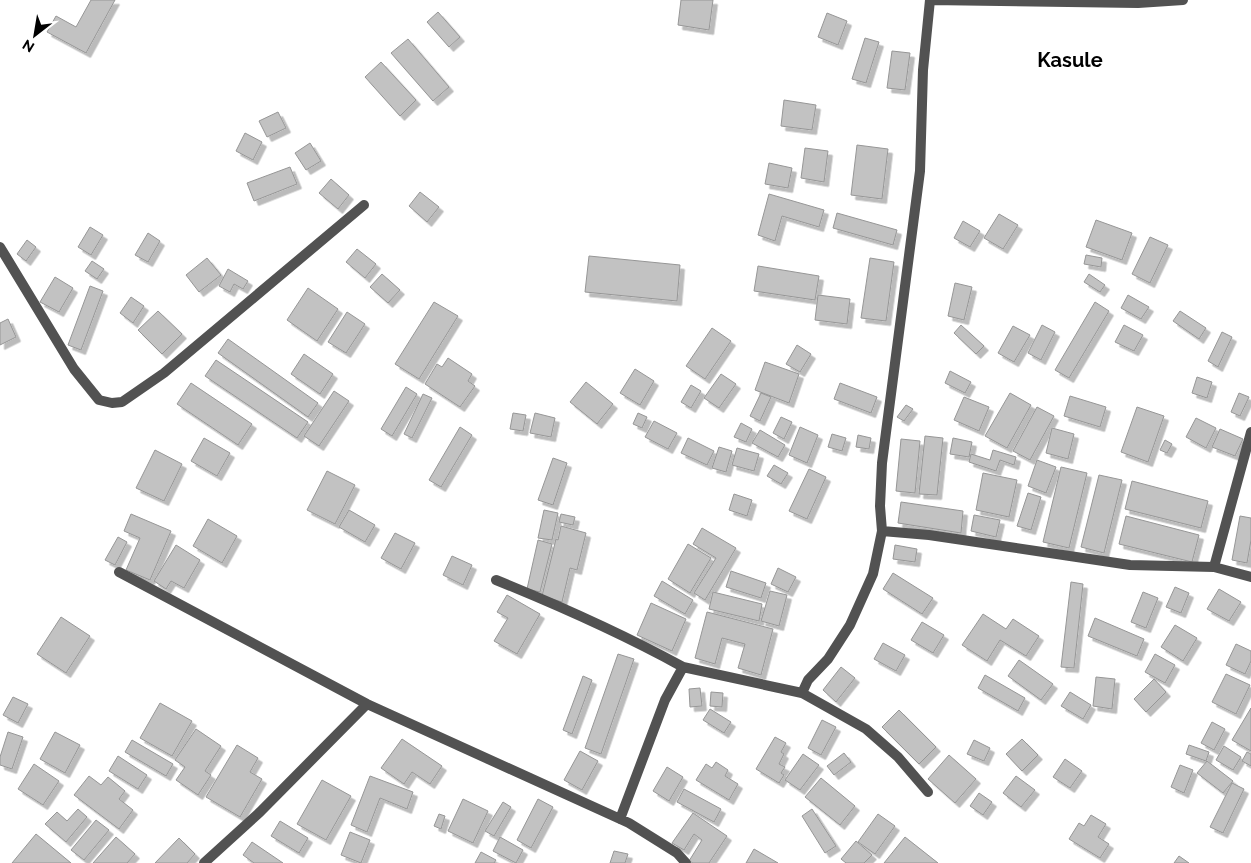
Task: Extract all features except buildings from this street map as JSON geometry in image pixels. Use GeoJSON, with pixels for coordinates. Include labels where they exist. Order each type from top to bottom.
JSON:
{"type":"FeatureCollection","features":[{"type":"Feature","properties":{"kind":"street"},"geometry":{"type":"LineString","coordinates":[[802,693],[808,680],[828,659],[850,625],[873,574],[882,531],[880,506],[882,463],[920,170],[923,70],[930,0],[1138,3],[1183,0]]}},
{"type":"Feature","properties":{"kind":"street"},"geometry":{"type":"LineString","coordinates":[[0,247],[74,369],[99,400],[112,403],[122,402],[164,373],[364,205]]}},
{"type":"Feature","properties":{"kind":"street"},"geometry":{"type":"LineString","coordinates":[[1214,567],[1251,432]]}},
{"type":"Feature","properties":{"kind":"street"},"geometry":{"type":"LineString","coordinates":[[882,531],[929,535],[1130,565],[1214,567],[1251,577]]}},
{"type":"Feature","properties":{"kind":"street"},"geometry":{"type":"LineString","coordinates":[[119,572],[367,704],[620,819],[677,853],[686,863]]}},
{"type":"Feature","properties":{"kind":"street"},"geometry":{"type":"LineString","coordinates":[[496,580],[564,608],[683,667],[802,693],[866,729],[898,757],[928,792]]}},
{"type":"Feature","properties":{"kind":"street"},"geometry":{"type":"LineString","coordinates":[[620,819],[665,700],[683,667]]}},
{"type":"Feature","properties":{"kind":"street"},"geometry":{"type":"LineString","coordinates":[[204,863],[260,812],[367,704]]}},
{"type":"Feature","properties":{"kind":"district","name":"Kasule"},"geometry":{"type":"Point","coordinates":[1070,60]}}]}
